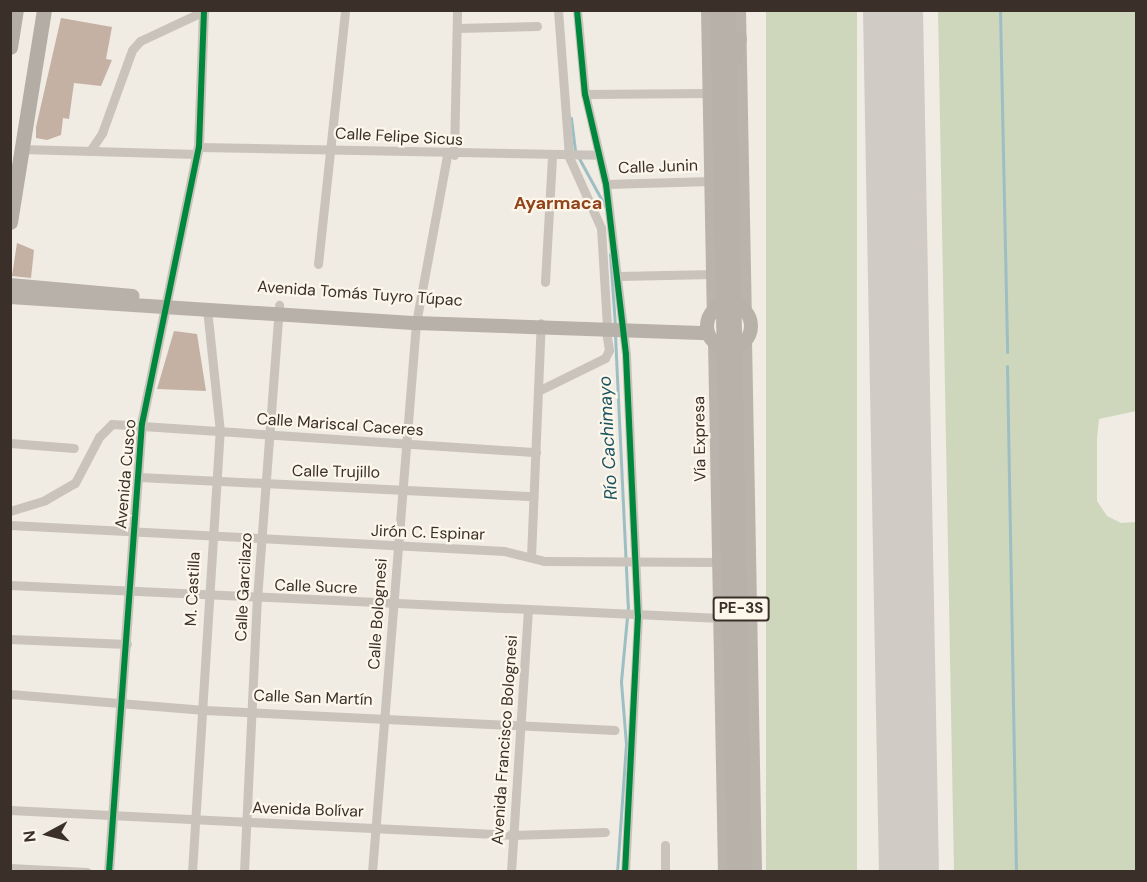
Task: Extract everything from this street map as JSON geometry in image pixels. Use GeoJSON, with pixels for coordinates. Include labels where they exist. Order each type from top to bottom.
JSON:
{"type":"FeatureCollection","features":[{"type":"Feature","properties":{"kind":"highway"},"geometry":{"type":"LineString","coordinates":[[10,46],[16,10]]}},
{"type":"Feature","properties":{"kind":"highway"},"geometry":{"type":"LineString","coordinates":[[10,222],[16,149],[44,10]]}},
{"type":"Feature","properties":{"kind":"main road","name":"Vía Expresa"},"geometry":{"type":"LineString","coordinates":[[707,10],[712,274],[729,308]]}},
{"type":"Feature","properties":{"kind":"main road","name":"Vía Expresa"},"geometry":{"type":"LineString","coordinates":[[717,10],[724,77],[729,308],[722,339],[737,669],[739,828],[745,872]]}},
{"type":"Feature","properties":{"kind":"main road","name":"Vía Expresa"},"geometry":{"type":"LineString","coordinates":[[724,77],[729,10]]}},
{"type":"Feature","properties":{"kind":"main road","name":"Vía Expresa"},"geometry":{"type":"LineString","coordinates":[[723,872],[719,562],[722,339],[729,308],[740,10]]}},
{"type":"Feature","properties":{"kind":"main road"},"geometry":{"type":"LineString","coordinates":[[724,77],[740,39]]}},
{"type":"Feature","properties":{"kind":"main road"},"geometry":{"type":"LineString","coordinates":[[708,40],[724,77]]}},
{"type":"Feature","properties":{"kind":"main road","name":"Avenida Tomás Tuyro Túpac"},"geometry":{"type":"LineString","coordinates":[[10,285],[207,309],[279,309]]}},
{"type":"Feature","properties":{"kind":"main road","name":"Avenida Tomás Tuyro Túpac"},"geometry":{"type":"LineString","coordinates":[[10,297],[279,309],[417,319],[616,329],[722,339]]}},
{"type":"Feature","properties":{"kind":"main road","name":"Vía Expresa"},"geometry":{"type":"LineString","coordinates":[[722,339],[753,706],[756,872]]}},
{"type":"Feature","properties":{"kind":"main road"},"geometry":{"type":"LineString","coordinates":[[737,669],[753,706]]}},
{"type":"Feature","properties":{"kind":"main road"},"geometry":{"type":"LineString","coordinates":[[721,706],[737,669]]}},
{"type":"Feature","properties":{"kind":"main road"},"geometry":{"type":"LineString","coordinates":[[722,793],[739,828]]}},
{"type":"Feature","properties":{"kind":"main road"},"geometry":{"type":"LineString","coordinates":[[739,828],[754,795]]}},
{"type":"Feature","properties":{"kind":"main road","name":"Vía Expresa"},"geometry":{"type":"LineString","coordinates":[[734,872],[739,828]]}},
{"type":"Feature","properties":{"kind":"street"},"geometry":{"type":"LineString","coordinates":[[318,264],[345,10]]}},
{"type":"Feature","properties":{"kind":"street","name":"Calle Bolognesi"},"geometry":{"type":"LineString","coordinates":[[372,872],[417,319],[450,155],[457,10]]}},
{"type":"Feature","properties":{"kind":"street"},"geometry":{"type":"LineString","coordinates":[[558,10],[569,157],[601,228],[616,329],[630,561],[625,872]]}},
{"type":"Feature","properties":{"kind":"street"},"geometry":{"type":"LineString","coordinates":[[538,391],[605,358],[616,329],[619,276],[606,184],[585,93],[577,10]]}},
{"type":"Feature","properties":{"kind":"street"},"geometry":{"type":"LineString","coordinates":[[90,151],[102,133],[132,50],[140,41],[204,11]]}},
{"type":"Feature","properties":{"kind":"street","name":"Avenida Cusco"},"geometry":{"type":"LineString","coordinates":[[109,872],[142,424],[170,303],[198,151],[204,11]]}},
{"type":"Feature","properties":{"kind":"street"},"geometry":{"type":"LineString","coordinates":[[457,28],[537,26]]}},
{"type":"Feature","properties":{"kind":"street"},"geometry":{"type":"LineString","coordinates":[[585,93],[709,93]]}},
{"type":"Feature","properties":{"kind":"street","name":"Calle Felipe Sicus"},"geometry":{"type":"LineString","coordinates":[[16,149],[72,151],[330,149],[450,155],[552,157],[599,155]]}},
{"type":"Feature","properties":{"kind":"street"},"geometry":{"type":"LineString","coordinates":[[545,282],[552,157]]}},
{"type":"Feature","properties":{"kind":"street","name":"Calle Junin"},"geometry":{"type":"LineString","coordinates":[[606,184],[711,181]]}},
{"type":"Feature","properties":{"kind":"street"},"geometry":{"type":"LineString","coordinates":[[619,276],[712,274]]}},
{"type":"Feature","properties":{"kind":"street","name":"M. Castilla"},"geometry":{"type":"LineString","coordinates":[[192,872],[194,819],[204,710],[206,595],[210,538],[218,484],[220,432],[207,309]]}},
{"type":"Feature","properties":{"kind":"street","name":"Calle Garcilazo"},"geometry":{"type":"LineString","coordinates":[[244,872],[249,823],[257,599],[279,309]]}},
{"type":"Feature","properties":{"kind":"street"},"geometry":{"type":"LineString","coordinates":[[531,556],[540,325]]}},
{"type":"Feature","properties":{"kind":"street","name":"Calle Mariscal Caceres"},"geometry":{"type":"LineString","coordinates":[[10,511],[75,483],[105,428],[142,424],[220,432],[536,452]]}},
{"type":"Feature","properties":{"kind":"street"},"geometry":{"type":"LineString","coordinates":[[10,443],[74,448]]}},
{"type":"Feature","properties":{"kind":"street","name":"Calle Trujillo"},"geometry":{"type":"LineString","coordinates":[[139,477],[218,484],[403,488],[534,496]]}},
{"type":"Feature","properties":{"kind":"street","name":"Jirón C. Espinar"},"geometry":{"type":"LineString","coordinates":[[10,525],[531,556],[630,561],[719,562]]}},
{"type":"Feature","properties":{"kind":"street","name":"Calle Sucre"},"geometry":{"type":"LineString","coordinates":[[10,585],[257,599],[720,618]]}},
{"type":"Feature","properties":{"kind":"street","name":"Avenida Francisco Bolognesi"},"geometry":{"type":"LineString","coordinates":[[512,872],[528,611]]}},
{"type":"Feature","properties":{"kind":"street"},"geometry":{"type":"LineString","coordinates":[[10,639],[127,644]]}},
{"type":"Feature","properties":{"kind":"street","name":"Calle San Martín"},"geometry":{"type":"LineString","coordinates":[[10,694],[204,710],[385,716],[521,727],[615,730]]}},
{"type":"Feature","properties":{"kind":"street","name":"Avenida Bolívar"},"geometry":{"type":"LineString","coordinates":[[10,810],[513,835],[605,832]]}},
{"type":"Feature","properties":{"kind":"street"},"geometry":{"type":"LineString","coordinates":[[665,845],[665,872]]}},
{"type":"Feature","properties":{"kind":"street"},"geometry":{"type":"LineString","coordinates":[[10,868],[87,872]]}},
{"type":"Feature","properties":{"kind":"green space"},"geometry":{"type":"Polygon","coordinates":[[[766,11],[857,11],[857,871],[766,871],[766,11]]]}},
{"type":"Feature","properties":{"kind":"green space"},"geometry":{"type":"Polygon","coordinates":[[[938,11],[1136,11],[1136,411],[1099,419],[1097,501],[1107,516],[1121,523],[1136,522],[1136,871],[954,871],[938,11]]]}},
{"type":"Feature","properties":{"kind":"building"},"geometry":{"type":"Polygon","coordinates":[[[61,18],[112,27],[106,59],[112,60],[101,86],[74,83],[69,119],[63,118],[61,135],[47,140],[36,138],[36,127],[61,18]]]}},
{"type":"Feature","properties":{"kind":"building"},"geometry":{"type":"Polygon","coordinates":[[[17,243],[34,250],[31,278],[12,276],[17,243]]]}},
{"type":"Feature","properties":{"kind":"building"},"geometry":{"type":"Polygon","coordinates":[[[174,331],[197,334],[206,391],[157,389],[174,331]]]}},
{"type":"Feature","properties":{"kind":"waterway"},"geometry":{"type":"LineString","coordinates":[[1000,10],[1007,352]]}},
{"type":"Feature","properties":{"kind":"waterway","name":"Río Cachimayo"},"geometry":{"type":"LineString","coordinates":[[571,118],[575,151],[605,206]]}},
{"type":"Feature","properties":{"kind":"waterway","name":"Río Cachimayo"},"geometry":{"type":"LineString","coordinates":[[610,254],[615,325]]}},
{"type":"Feature","properties":{"kind":"waterway","name":"Río Cachimayo"},"geometry":{"type":"LineString","coordinates":[[615,335],[628,606],[621,682],[626,744],[617,872]]}},
{"type":"Feature","properties":{"kind":"waterway"},"geometry":{"type":"LineString","coordinates":[[1007,366],[1016,872]]}},
{"type":"Feature","properties":{"kind":"runway"},"geometry":{"type":"LineString","coordinates":[[893,10],[909,872]]}},
{"type":"Feature","properties":{"kind":"cycle path"},"geometry":{"type":"LineString","coordinates":[[109,872],[142,424],[199,147],[204,10]]}},
{"type":"Feature","properties":{"kind":"cycle path"},"geometry":{"type":"LineString","coordinates":[[577,10],[585,94],[606,184],[626,355],[638,616],[625,872]]}},
{"type":"Feature","properties":{"kind":"district","name":"Ayarmaca"},"geometry":{"type":"Point","coordinates":[558,203]}}]}
